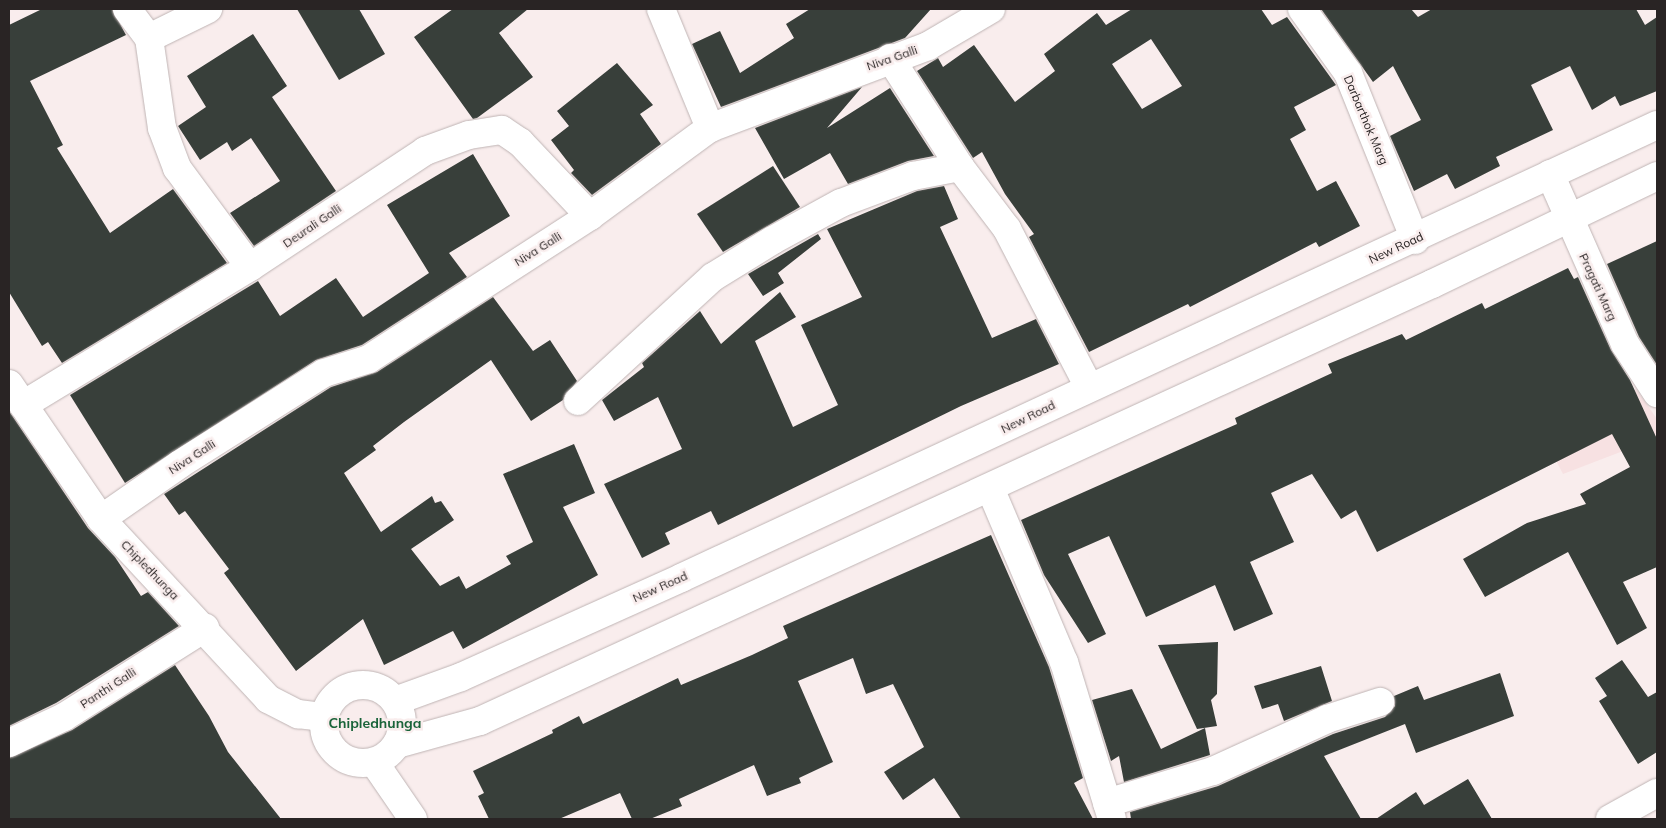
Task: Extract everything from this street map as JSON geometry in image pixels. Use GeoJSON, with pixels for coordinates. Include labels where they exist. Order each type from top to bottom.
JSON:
{"type":"FeatureCollection","features":[{"type":"Feature","properties":{"kind":"street"},"geometry":{"type":"LineString","coordinates":[[127,9],[149,38],[162,128],[177,168],[250,267]]}},
{"type":"Feature","properties":{"kind":"street"},"geometry":{"type":"LineString","coordinates":[[149,38],[208,9]]}},
{"type":"Feature","properties":{"kind":"street"},"geometry":{"type":"LineString","coordinates":[[661,9],[710,128]]}},
{"type":"Feature","properties":{"kind":"street","name":"Niva Galli"},"geometry":{"type":"LineString","coordinates":[[101,519],[180,464],[324,373],[370,359],[590,216],[710,128],[890,58],[928,46],[991,9]]}},
{"type":"Feature","properties":{"kind":"street","name":"Darbarthok Marg"},"geometry":{"type":"LineString","coordinates":[[1302,9],[1348,73],[1415,240]]}},
{"type":"Feature","properties":{"kind":"street"},"geometry":{"type":"LineString","coordinates":[[890,58],[960,167],[1007,229],[1089,387]]}},
{"type":"Feature","properties":{"kind":"street","name":"New Road"},"geometry":{"type":"LineString","coordinates":[[395,701],[470,673],[1089,387],[1415,240],[1657,124]]}},
{"type":"Feature","properties":{"kind":"street","name":"Deurali Galli"},"geometry":{"type":"LineString","coordinates":[[16,394],[250,267],[425,151],[468,136],[502,130],[520,142],[590,216]]}},
{"type":"Feature","properties":{"kind":"street"},"geometry":{"type":"LineString","coordinates":[[578,401],[713,277],[773,240],[840,203],[913,176],[960,167]]}},
{"type":"Feature","properties":{"kind":"street","name":"Pragati Marg"},"geometry":{"type":"LineString","coordinates":[[1550,174],[1567,218],[1625,344],[1657,393]]}},
{"type":"Feature","properties":{"kind":"street"},"geometry":{"type":"LineString","coordinates":[[397,744],[403,719],[395,701],[376,688],[354,686],[340,692],[324,717],[324,733],[337,753],[358,763],[374,762],[397,744],[480,721],[990,488],[1657,176]]}},
{"type":"Feature","properties":{"kind":"street","name":"Chipledhunga"},"geometry":{"type":"LineString","coordinates":[[16,394],[101,519],[205,628],[268,699],[298,714],[324,717]]}},
{"type":"Feature","properties":{"kind":"street"},"geometry":{"type":"LineString","coordinates":[[990,488],[1064,662],[1109,811],[1212,771],[1327,719],[1380,702]]}},
{"type":"Feature","properties":{"kind":"street","name":"Panthi Galli"},"geometry":{"type":"LineString","coordinates":[[9,743],[64,716],[205,628]]}},
{"type":"Feature","properties":{"kind":"street"},"geometry":{"type":"LineString","coordinates":[[374,762],[413,819]]}},
{"type":"Feature","properties":{"kind":"street"},"geometry":{"type":"LineString","coordinates":[[1610,819],[1657,793]]}},
{"type":"Feature","properties":{"kind":"shaded area"},"geometry":{"type":"Polygon","coordinates":[[[1636,389],[1657,419],[1657,438],[1563,474],[1549,447],[1596,408],[1636,389]]]}},
{"type":"Feature","properties":{"kind":"building"},"geometry":{"type":"Polygon","coordinates":[[[42,9],[112,9],[126,35],[30,81],[63,145],[57,148],[110,233],[173,189],[227,263],[62,363],[48,342],[42,346],[9,292],[9,25],[42,9]]]}},
{"type":"Feature","properties":{"kind":"building"},"geometry":{"type":"Polygon","coordinates":[[[297,9],[359,9],[385,54],[339,80],[297,9]]]}},
{"type":"Feature","properties":{"kind":"building"},"geometry":{"type":"Polygon","coordinates":[[[453,9],[528,9],[499,33],[533,77],[473,119],[414,37],[453,9]]]}},
{"type":"Feature","properties":{"kind":"building"},"geometry":{"type":"Polygon","coordinates":[[[810,9],[931,9],[905,38],[721,107],[692,44],[720,31],[740,73],[794,38],[786,24],[810,9]]]}},
{"type":"Feature","properties":{"kind":"building"},"geometry":{"type":"Polygon","coordinates":[[[1132,9],[1261,9],[1272,25],[1287,17],[1336,85],[1294,107],[1306,130],[1290,139],[1317,191],[1336,181],[1360,226],[1319,247],[1316,242],[1190,307],[1188,304],[1089,352],[1029,237],[1034,234],[1005,194],[982,152],[973,158],[917,71],[938,58],[943,67],[974,45],[1015,102],[1055,71],[1044,54],[1097,13],[1106,25],[1132,9]],[[1151,39],[1112,64],[1142,109],[1182,86],[1151,39]]]}},
{"type":"Feature","properties":{"kind":"building"},"geometry":{"type":"Polygon","coordinates":[[[1321,9],[1411,9],[1418,17],[1432,9],[1636,9],[1645,25],[1657,17],[1657,91],[1620,106],[1615,96],[1592,110],[1570,66],[1531,85],[1553,130],[1496,157],[1500,166],[1455,189],[1447,174],[1414,191],[1390,136],[1421,120],[1393,66],[1373,82],[1321,9]]]}},
{"type":"Feature","properties":{"kind":"building"},"geometry":{"type":"Polygon","coordinates":[[[253,34],[287,86],[272,97],[336,191],[254,246],[230,213],[280,181],[251,138],[232,151],[227,142],[200,160],[178,126],[206,107],[187,76],[253,34]]]}},
{"type":"Feature","properties":{"kind":"building"},"geometry":{"type":"Polygon","coordinates":[[[617,63],[653,105],[640,114],[661,144],[592,195],[571,173],[574,170],[551,140],[569,126],[557,111],[617,63]]]}},
{"type":"Feature","properties":{"kind":"building"},"geometry":{"type":"Polygon","coordinates":[[[862,87],[827,128],[890,88],[934,156],[908,161],[848,184],[830,153],[784,179],[755,128],[862,87]]]}},
{"type":"Feature","properties":{"kind":"building"},"geometry":{"type":"Polygon","coordinates":[[[473,154],[510,216],[449,253],[467,277],[362,345],[316,360],[125,483],[70,395],[258,281],[280,316],[336,278],[363,317],[429,273],[387,205],[473,154]]]}},
{"type":"Feature","properties":{"kind":"building"},"geometry":{"type":"Polygon","coordinates":[[[773,166],[800,207],[723,252],[697,214],[773,166]]]}},
{"type":"Feature","properties":{"kind":"building"},"geometry":{"type":"Polygon","coordinates":[[[944,186],[958,219],[940,227],[992,338],[1036,319],[1059,364],[961,406],[718,525],[711,511],[665,533],[670,544],[642,558],[604,484],[682,449],[658,397],[614,421],[602,400],[644,367],[642,363],[700,311],[721,344],[780,292],[796,317],[755,341],[793,427],[838,405],[801,325],[862,297],[827,229],[917,191],[944,186]]]}},
{"type":"Feature","properties":{"kind":"building"},"geometry":{"type":"Polygon","coordinates":[[[818,234],[821,239],[778,273],[784,283],[763,296],[748,274],[818,234]]]}},
{"type":"Feature","properties":{"kind":"building"},"geometry":{"type":"Polygon","coordinates":[[[1657,241],[1657,365],[1639,337],[1607,264],[1657,241]]]}},
{"type":"Feature","properties":{"kind":"building"},"geometry":{"type":"Polygon","coordinates":[[[1568,268],[1574,279],[1578,277],[1611,350],[1630,380],[1657,439],[1657,567],[1623,582],[1647,628],[1617,645],[1568,552],[1485,597],[1463,559],[1527,523],[1586,504],[1580,494],[1630,467],[1612,434],[1377,552],[1356,510],[1341,519],[1312,474],[1271,493],[1294,542],[1250,562],[1273,614],[1234,631],[1215,585],[1146,617],[1109,536],[1068,554],[1106,634],[1088,643],[1044,575],[1021,520],[1237,424],[1235,418],[1332,373],[1328,364],[1402,334],[1406,340],[1482,303],[1485,309],[1568,268]]]}},
{"type":"Feature","properties":{"kind":"building"},"geometry":{"type":"Polygon","coordinates":[[[493,297],[533,351],[550,340],[577,381],[563,400],[531,421],[491,360],[404,422],[373,446],[376,450],[344,473],[381,532],[432,496],[435,503],[441,501],[454,520],[411,549],[440,586],[459,576],[466,589],[511,564],[506,556],[533,542],[503,474],[574,444],[595,493],[563,507],[598,575],[463,649],[453,631],[384,665],[363,619],[296,671],[224,573],[229,569],[185,511],[179,515],[164,494],[331,387],[377,372],[493,297]]]}},
{"type":"Feature","properties":{"kind":"building"},"geometry":{"type":"Polygon","coordinates":[[[9,411],[88,528],[115,557],[141,596],[148,592],[179,626],[56,703],[9,726],[9,411]]]}},
{"type":"Feature","properties":{"kind":"building"},"geometry":{"type":"Polygon","coordinates":[[[991,535],[1049,667],[1083,778],[1074,783],[1093,819],[961,819],[934,778],[903,800],[884,772],[924,747],[893,684],[866,694],[853,658],[798,681],[833,762],[799,778],[801,783],[767,796],[754,765],[679,799],[682,806],[650,819],[632,819],[620,793],[559,819],[489,819],[478,796],[484,793],[473,771],[553,733],[552,730],[579,716],[583,724],[678,678],[681,685],[752,655],[788,638],[783,626],[991,535]]]}},
{"type":"Feature","properties":{"kind":"building"},"geometry":{"type":"Polygon","coordinates":[[[1218,642],[1217,694],[1211,700],[1217,726],[1197,729],[1158,645],[1218,642]]]}},
{"type":"Feature","properties":{"kind":"building"},"geometry":{"type":"Polygon","coordinates":[[[1622,660],[1648,697],[1657,692],[1657,752],[1638,764],[1599,701],[1607,696],[1595,678],[1622,660]]]}},
{"type":"Feature","properties":{"kind":"building"},"geometry":{"type":"Polygon","coordinates":[[[175,665],[209,716],[228,752],[281,819],[9,819],[9,758],[72,730],[175,665]]]}},
{"type":"Feature","properties":{"kind":"building"},"geometry":{"type":"Polygon","coordinates":[[[1321,666],[1332,701],[1284,721],[1278,704],[1262,709],[1254,686],[1321,666]]]}},
{"type":"Feature","properties":{"kind":"building"},"geometry":{"type":"Polygon","coordinates":[[[1500,673],[1514,716],[1416,753],[1405,724],[1324,756],[1361,819],[1131,819],[1130,812],[1218,786],[1333,734],[1385,717],[1395,706],[1394,696],[1418,686],[1424,700],[1500,673]]]}},
{"type":"Feature","properties":{"kind":"building"},"geometry":{"type":"Polygon","coordinates":[[[1132,689],[1161,749],[1205,728],[1210,755],[1124,782],[1119,756],[1111,761],[1092,700],[1132,689]]]}},
{"type":"Feature","properties":{"kind":"building"},"geometry":{"type":"Polygon","coordinates":[[[1468,779],[1492,819],[1376,819],[1416,792],[1424,805],[1468,779]]]}},
{"type":"Feature","properties":{"kind":"district","name":"Chipledhunga"},"geometry":{"type":"Point","coordinates":[375,723]}}]}
